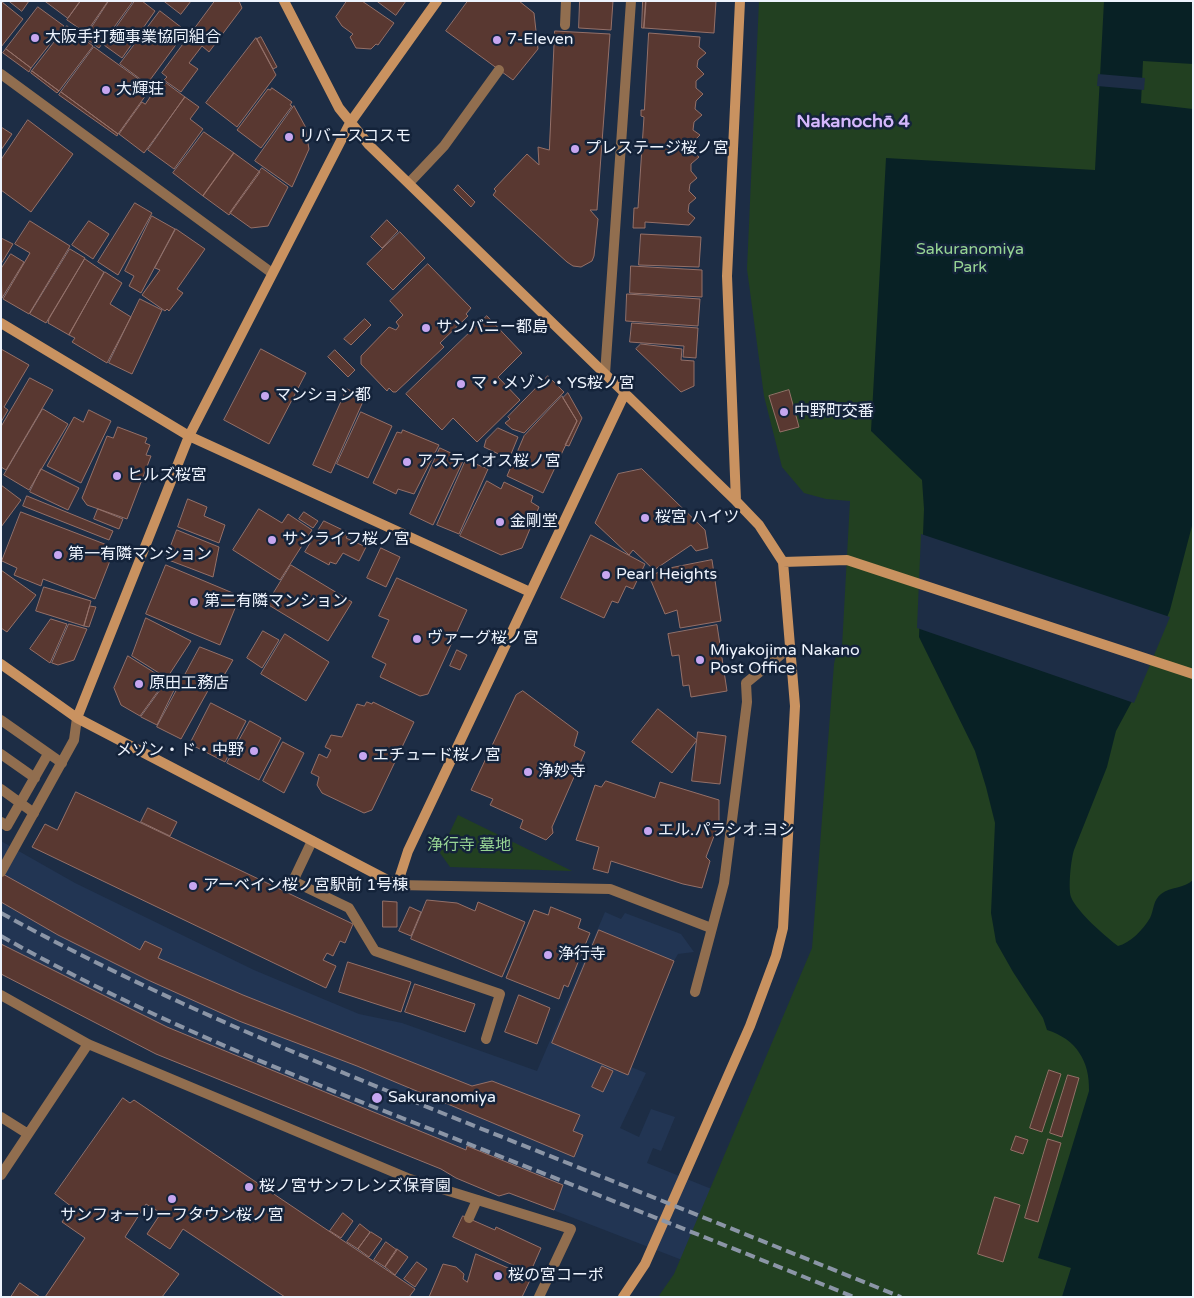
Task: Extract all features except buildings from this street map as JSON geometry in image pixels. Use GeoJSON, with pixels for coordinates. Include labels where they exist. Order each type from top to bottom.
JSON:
{"type":"FeatureCollection","features":[{"type":"Feature","properties":{"kind":"street"},"geometry":{"type":"LineString","coordinates":[[284,1],[339,108],[350,123],[409,183],[736,501],[759,525],[783,562],[795,706],[783,928],[750,1026],[645,1264],[623,1297]]}},
{"type":"Feature","properties":{"kind":"street"},"geometry":{"type":"LineString","coordinates":[[1,872],[74,740],[77,718],[188,436],[350,123],[438,1]]}},
{"type":"Feature","properties":{"kind":"street"},"geometry":{"type":"LineString","coordinates":[[564,25],[566,1]]}},
{"type":"Feature","properties":{"kind":"street"},"geometry":{"type":"LineString","coordinates":[[605,374],[631,1]]}},
{"type":"Feature","properties":{"kind":"street"},"geometry":{"type":"LineString","coordinates":[[736,501],[727,276],[740,1]]}},
{"type":"Feature","properties":{"kind":"street"},"geometry":{"type":"LineString","coordinates":[[409,183],[444,146],[499,70]]}},
{"type":"Feature","properties":{"kind":"street"},"geometry":{"type":"LineString","coordinates":[[1,74],[272,273]]}},
{"type":"Feature","properties":{"kind":"street"},"geometry":{"type":"LineString","coordinates":[[1,323],[188,436],[530,592]]}},
{"type":"Feature","properties":{"kind":"street"},"geometry":{"type":"LineString","coordinates":[[397,885],[408,851],[625,392]]}},
{"type":"Feature","properties":{"kind":"street"},"geometry":{"type":"LineString","coordinates":[[783,562],[847,560],[1193,674]]}},
{"type":"Feature","properties":{"kind":"street"},"geometry":{"type":"LineString","coordinates":[[695,992],[724,883],[747,702],[746,683],[789,648]]}},
{"type":"Feature","properties":{"kind":"street"},"geometry":{"type":"LineString","coordinates":[[1,664],[77,718],[397,885],[610,889],[711,928]]}},
{"type":"Feature","properties":{"kind":"street"},"geometry":{"type":"LineString","coordinates":[[1,720],[62,763]]}},
{"type":"Feature","properties":{"kind":"street"},"geometry":{"type":"LineString","coordinates":[[1,754],[34,778]]}},
{"type":"Feature","properties":{"kind":"street"},"geometry":{"type":"LineString","coordinates":[[1,822],[7,826],[48,754]]}},
{"type":"Feature","properties":{"kind":"street"},"geometry":{"type":"LineString","coordinates":[[1,789],[34,813]]}},
{"type":"Feature","properties":{"kind":"street"},"geometry":{"type":"LineString","coordinates":[[312,841],[294,881],[349,908],[375,951],[500,994],[486,1039]]}},
{"type":"Feature","properties":{"kind":"street"},"geometry":{"type":"LineString","coordinates":[[1,995],[88,1044],[410,1179],[570,1230],[538,1297]]}},
{"type":"Feature","properties":{"kind":"street"},"geometry":{"type":"LineString","coordinates":[[1,1175],[88,1044]]}},
{"type":"Feature","properties":{"kind":"street"},"geometry":{"type":"LineString","coordinates":[[1,1117],[28,1134]]}},
{"type":"Feature","properties":{"kind":"street"},"geometry":{"type":"LineString","coordinates":[[469,1218],[477,1200]]}},
{"type":"Feature","properties":{"kind":"shaded area"},"geometry":{"type":"Polygon","coordinates":[[[1104,1],[1193,1],[1193,64],[1143,61],[1141,103],[1193,109],[1193,522],[1170,610],[1137,692],[1116,731],[1107,767],[1074,850],[1070,874],[1070,893],[1074,903],[1085,916],[1118,946],[1132,939],[1144,927],[1150,918],[1156,899],[1161,894],[1186,885],[1193,880],[1193,1297],[1062,1297],[1071,1268],[1038,1258],[1089,1091],[1087,1070],[1084,1061],[1073,1045],[1066,1039],[1047,1030],[1043,1018],[996,942],[991,913],[995,823],[986,787],[975,751],[919,637],[924,509],[922,480],[871,431],[886,158],[1095,170],[1104,1]]]}},
{"type":"Feature","properties":{"kind":"shaded area"},"geometry":{"type":"Polygon","coordinates":[[[1,841],[75,883],[254,970],[359,1014],[402,1023],[537,1071],[605,912],[621,919],[625,913],[681,934],[694,952],[678,954],[674,961],[631,1067],[646,1073],[620,1128],[639,1137],[651,1109],[675,1117],[661,1151],[653,1148],[647,1163],[724,1194],[695,1265],[509,1193],[499,1196],[456,1178],[441,1169],[1,974],[1,841]]]}},
{"type":"Feature","properties":{"kind":"green space","name":"Sakuranomiya Park"},"geometry":{"type":"Polygon","coordinates":[[[759,1],[1193,1],[1193,883],[1062,1297],[658,1297],[674,1274],[812,948],[834,664],[836,655],[842,647],[850,501],[826,499],[804,493],[782,467],[764,396],[747,269],[759,1]]]}},
{"type":"Feature","properties":{"kind":"green space","name":"浄行寺 墓地"},"geometry":{"type":"Polygon","coordinates":[[[458,815],[572,871],[450,867],[440,853],[458,815]]]}},
{"type":"Feature","properties":{"kind":"pier"},"geometry":{"type":"Polygon","coordinates":[[[1098,74],[1145,78],[1144,90],[1097,86],[1098,74]]]}},
{"type":"Feature","properties":{"kind":"pier"},"geometry":{"type":"Polygon","coordinates":[[[921,534],[1170,617],[1134,703],[917,628],[921,534]]]}},
{"type":"Feature","properties":{"kind":"railway"},"geometry":{"type":"LineString","coordinates":[[1,913],[117,973],[296,1053],[901,1297]]}},
{"type":"Feature","properties":{"kind":"railway"},"geometry":{"type":"LineString","coordinates":[[1,936],[110,993],[222,1045],[854,1297]]}},
{"type":"Feature","properties":{"kind":"place","name":"大阪手打麺事業協同組合"},"geometry":{"type":"Point","coordinates":[35,38]}},
{"type":"Feature","properties":{"kind":"place","name":"7-Eleven"},"geometry":{"type":"Point","coordinates":[497,40]}},
{"type":"Feature","properties":{"kind":"place","name":"大輝荘"},"geometry":{"type":"Point","coordinates":[106,90]}},
{"type":"Feature","properties":{"kind":"place","name":"リバースコスモ"},"geometry":{"type":"Point","coordinates":[289,137]}},
{"type":"Feature","properties":{"kind":"place","name":"プレステージ桜ノ宮"},"geometry":{"type":"Point","coordinates":[575,149]}},
{"type":"Feature","properties":{"kind":"place","name":"サンバニー都島"},"geometry":{"type":"Point","coordinates":[426,328]}},
{"type":"Feature","properties":{"kind":"place","name":"マ・メゾン・YS桜ノ宮"},"geometry":{"type":"Point","coordinates":[461,384]}},
{"type":"Feature","properties":{"kind":"place","name":"マンション都"},"geometry":{"type":"Point","coordinates":[265,396]}},
{"type":"Feature","properties":{"kind":"place","name":"中野町交番"},"geometry":{"type":"Point","coordinates":[784,412]}},
{"type":"Feature","properties":{"kind":"place","name":"アステイオス桜ノ宮"},"geometry":{"type":"Point","coordinates":[407,462]}},
{"type":"Feature","properties":{"kind":"place","name":"ヒルズ桜宮"},"geometry":{"type":"Point","coordinates":[117,476]}},
{"type":"Feature","properties":{"kind":"place","name":"桜宮 ハイツ"},"geometry":{"type":"Point","coordinates":[645,518]}},
{"type":"Feature","properties":{"kind":"place","name":"金剛堂"},"geometry":{"type":"Point","coordinates":[500,522]}},
{"type":"Feature","properties":{"kind":"place","name":"サンライフ桜ノ宮"},"geometry":{"type":"Point","coordinates":[272,540]}},
{"type":"Feature","properties":{"kind":"place","name":"第一有隣マンション"},"geometry":{"type":"Point","coordinates":[58,555]}},
{"type":"Feature","properties":{"kind":"place","name":"Pearl Heights"},"geometry":{"type":"Point","coordinates":[606,575]}},
{"type":"Feature","properties":{"kind":"place","name":"第二有隣マンション"},"geometry":{"type":"Point","coordinates":[194,602]}},
{"type":"Feature","properties":{"kind":"place","name":"ヴァーグ桜ノ宮"},"geometry":{"type":"Point","coordinates":[417,639]}},
{"type":"Feature","properties":{"kind":"place","name":"Miyakojima Nakano Post Office"},"geometry":{"type":"Point","coordinates":[700,660]}},
{"type":"Feature","properties":{"kind":"place","name":"原田工務店"},"geometry":{"type":"Point","coordinates":[139,684]}},
{"type":"Feature","properties":{"kind":"place","name":"メゾン・ド・中野"},"geometry":{"type":"Point","coordinates":[254,751]}},
{"type":"Feature","properties":{"kind":"place","name":"エチュード桜ノ宮"},"geometry":{"type":"Point","coordinates":[363,756]}},
{"type":"Feature","properties":{"kind":"place","name":"浄妙寺"},"geometry":{"type":"Point","coordinates":[528,772]}},
{"type":"Feature","properties":{"kind":"place","name":"エル.パラシオ.ヨシ"},"geometry":{"type":"Point","coordinates":[648,831]}},
{"type":"Feature","properties":{"kind":"place","name":"アーベイン桜ノ宮駅前 1号棟"},"geometry":{"type":"Point","coordinates":[193,886]}},
{"type":"Feature","properties":{"kind":"place","name":"浄行寺"},"geometry":{"type":"Point","coordinates":[548,955]}},
{"type":"Feature","properties":{"kind":"place","name":"Sakuranomiya"},"geometry":{"type":"Point","coordinates":[377,1098]}},
{"type":"Feature","properties":{"kind":"place","name":"桜ノ宮サンフレンズ保育園"},"geometry":{"type":"Point","coordinates":[249,1187]}},
{"type":"Feature","properties":{"kind":"place","name":"サンフォーリーフタウン桜ノ宮"},"geometry":{"type":"Point","coordinates":[172,1199]}},
{"type":"Feature","properties":{"kind":"place","name":"桜の宮コーポ"},"geometry":{"type":"Point","coordinates":[498,1276]}},
{"type":"Feature","properties":{"kind":"district","name":"Nakanochō 4"},"geometry":{"type":"Point","coordinates":[853,122]}}]}
